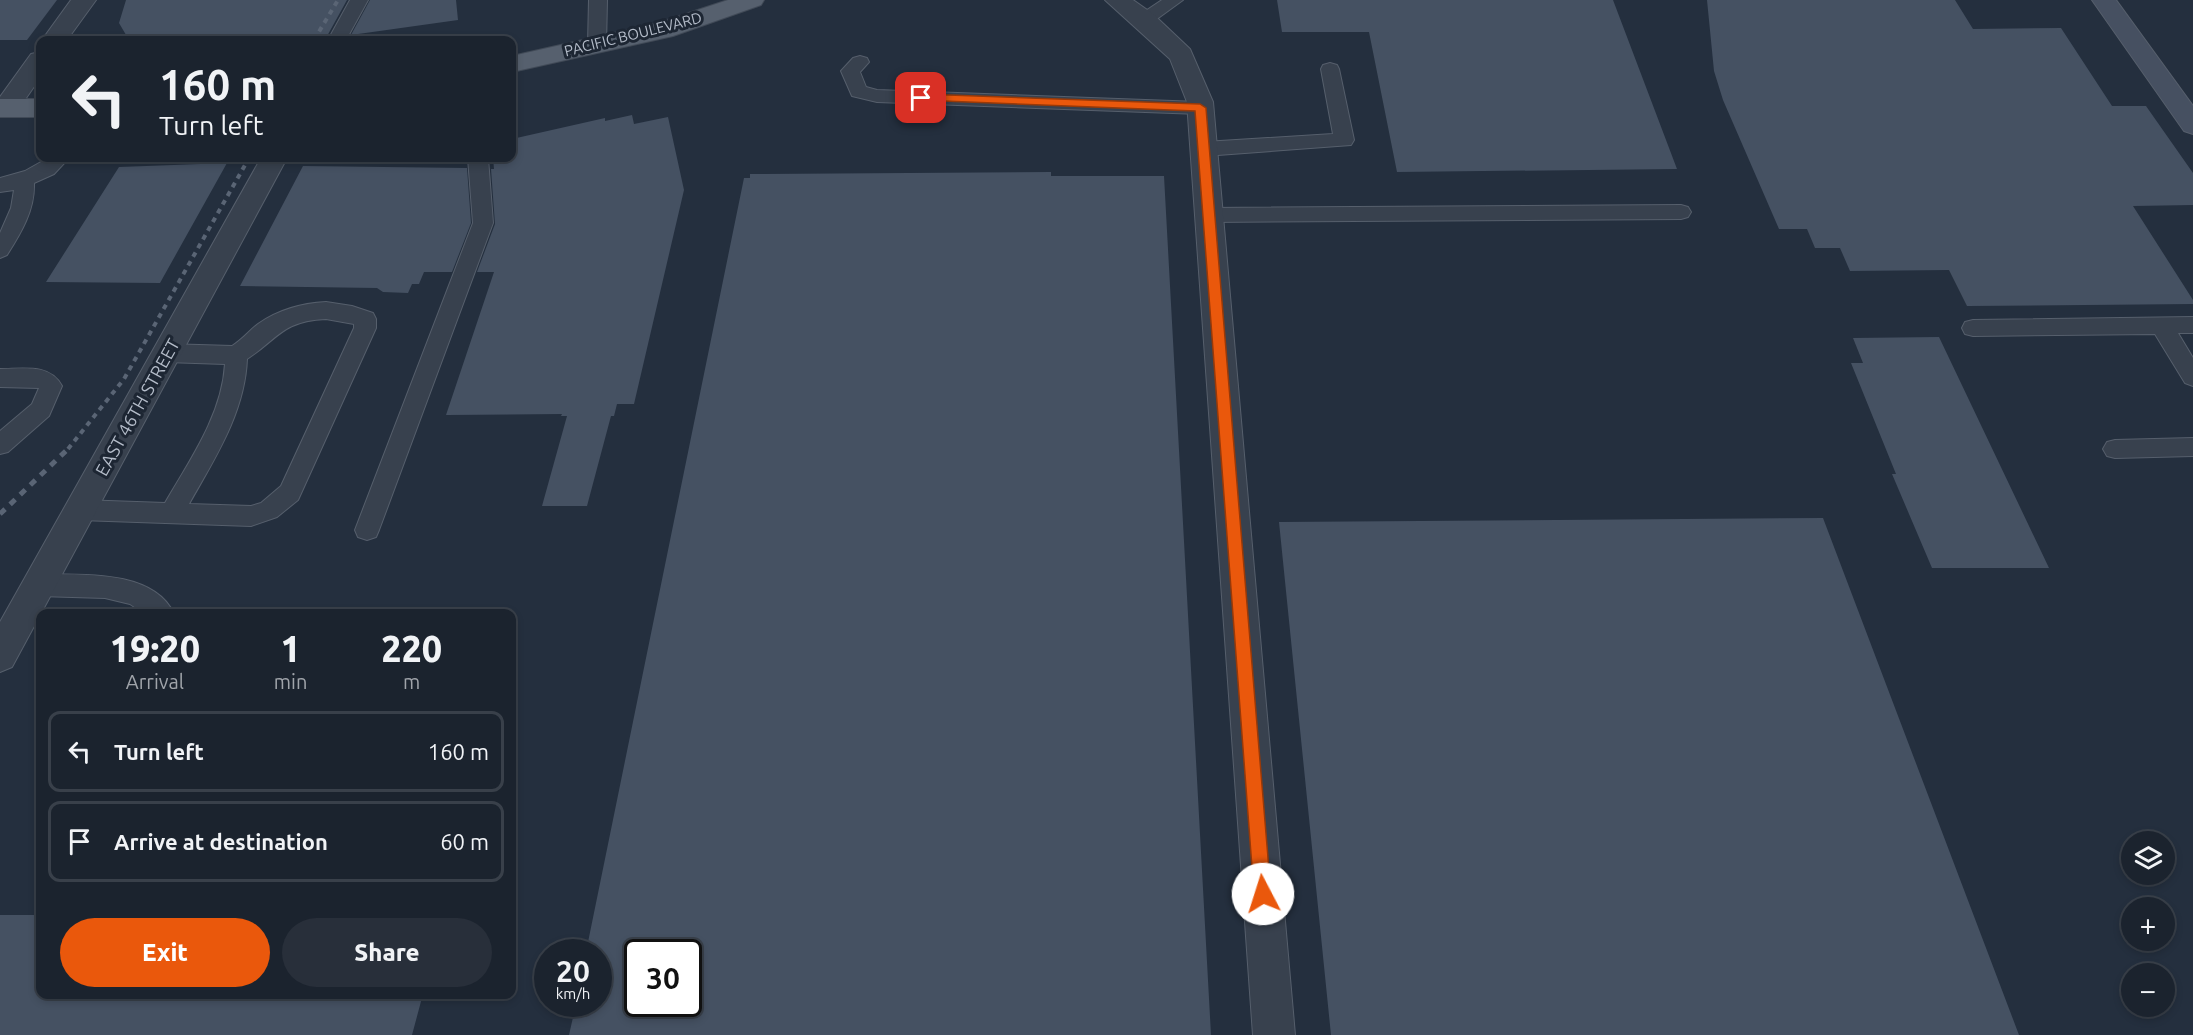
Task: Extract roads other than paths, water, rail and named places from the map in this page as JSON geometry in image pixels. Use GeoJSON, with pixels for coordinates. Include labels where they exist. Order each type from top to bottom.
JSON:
{"type":"FeatureCollection","features":[{"type":"Feature","properties":{"kind":"main road","name":"PACIFIC BOULEVARD"},"geometry":{"type":"LineString","coordinates":[[516,63],[664,30],[752,0]]}},
{"type":"Feature","properties":{"kind":"main road"},"geometry":{"type":"LineString","coordinates":[[3,108],[36,108]]}},
{"type":"Feature","properties":{"kind":"street"},"geometry":{"type":"LineString","coordinates":[[57,36],[84,0]]}},
{"type":"Feature","properties":{"kind":"street"},"geometry":{"type":"LineString","coordinates":[[1117,0],[1144,20],[1181,55],[1200,108],[1274,1035]]}},
{"type":"Feature","properties":{"kind":"street"},"geometry":{"type":"LineString","coordinates":[[2104,0],[2193,125]]}},
{"type":"Feature","properties":{"kind":"street"},"geometry":{"type":"LineString","coordinates":[[3,108],[36,65]]}},
{"type":"Feature","properties":{"kind":"street","name":"EAST 46TH STREET"},"geometry":{"type":"LineString","coordinates":[[0,656],[272,162]]}},
{"type":"Feature","properties":{"kind":"lane"},"geometry":{"type":"LineString","coordinates":[[339,36],[359,0]]}},
{"type":"Feature","properties":{"kind":"lane"},"geometry":{"type":"LineString","coordinates":[[597,45],[598,0]]}},
{"type":"Feature","properties":{"kind":"lane"},"geometry":{"type":"LineString","coordinates":[[1144,20],[1174,0]]}},
{"type":"Feature","properties":{"kind":"lane"},"geometry":{"type":"LineString","coordinates":[[860,62],[850,71],[853,82],[860,92],[877,96],[1200,108]]}},
{"type":"Feature","properties":{"kind":"lane"},"geometry":{"type":"LineString","coordinates":[[1204,149],[1344,140],[1330,69]]}},
{"type":"Feature","properties":{"kind":"lane"},"geometry":{"type":"LineString","coordinates":[[0,185],[24,180],[44,171],[54,162]]}},
{"type":"Feature","properties":{"kind":"lane"},"geometry":{"type":"LineString","coordinates":[[367,530],[483,223],[478,162]]}},
{"type":"Feature","properties":{"kind":"lane"},"geometry":{"type":"LineString","coordinates":[[0,250],[14,227],[26,195],[24,180]]}},
{"type":"Feature","properties":{"kind":"lane"},"geometry":{"type":"LineString","coordinates":[[1209,215],[1682,212]]}},
{"type":"Feature","properties":{"kind":"lane"},"geometry":{"type":"LineString","coordinates":[[80,510],[251,516],[269,510],[290,493],[365,328],[365,320],[351,313],[331,310],[298,312],[276,321],[236,354],[166,353]]}},
{"type":"Feature","properties":{"kind":"lane"},"geometry":{"type":"LineString","coordinates":[[2161,325],[2193,377]]}},
{"type":"Feature","properties":{"kind":"lane"},"geometry":{"type":"LineString","coordinates":[[1973,328],[2193,325]]}},
{"type":"Feature","properties":{"kind":"lane"},"geometry":{"type":"LineString","coordinates":[[172,513],[224,415],[234,391],[237,372],[236,354]]}},
{"type":"Feature","properties":{"kind":"lane"},"geometry":{"type":"LineString","coordinates":[[0,445],[41,410],[51,386],[43,378],[2,380]]}},
{"type":"Feature","properties":{"kind":"lane"},"geometry":{"type":"LineString","coordinates":[[2115,449],[2193,447]]}},
{"type":"Feature","properties":{"kind":"lane"},"geometry":{"type":"LineString","coordinates":[[39,585],[126,590],[158,609]]}},
{"type":"Feature","properties":{"kind":"railway"},"geometry":{"type":"LineString","coordinates":[[316,36],[338,0]]}},
{"type":"Feature","properties":{"kind":"railway"},"geometry":{"type":"LineString","coordinates":[[68,449],[124,379],[247,162]]}},
{"type":"Feature","properties":{"kind":"railway"},"geometry":{"type":"LineString","coordinates":[[0,514],[68,449]]}}]}
